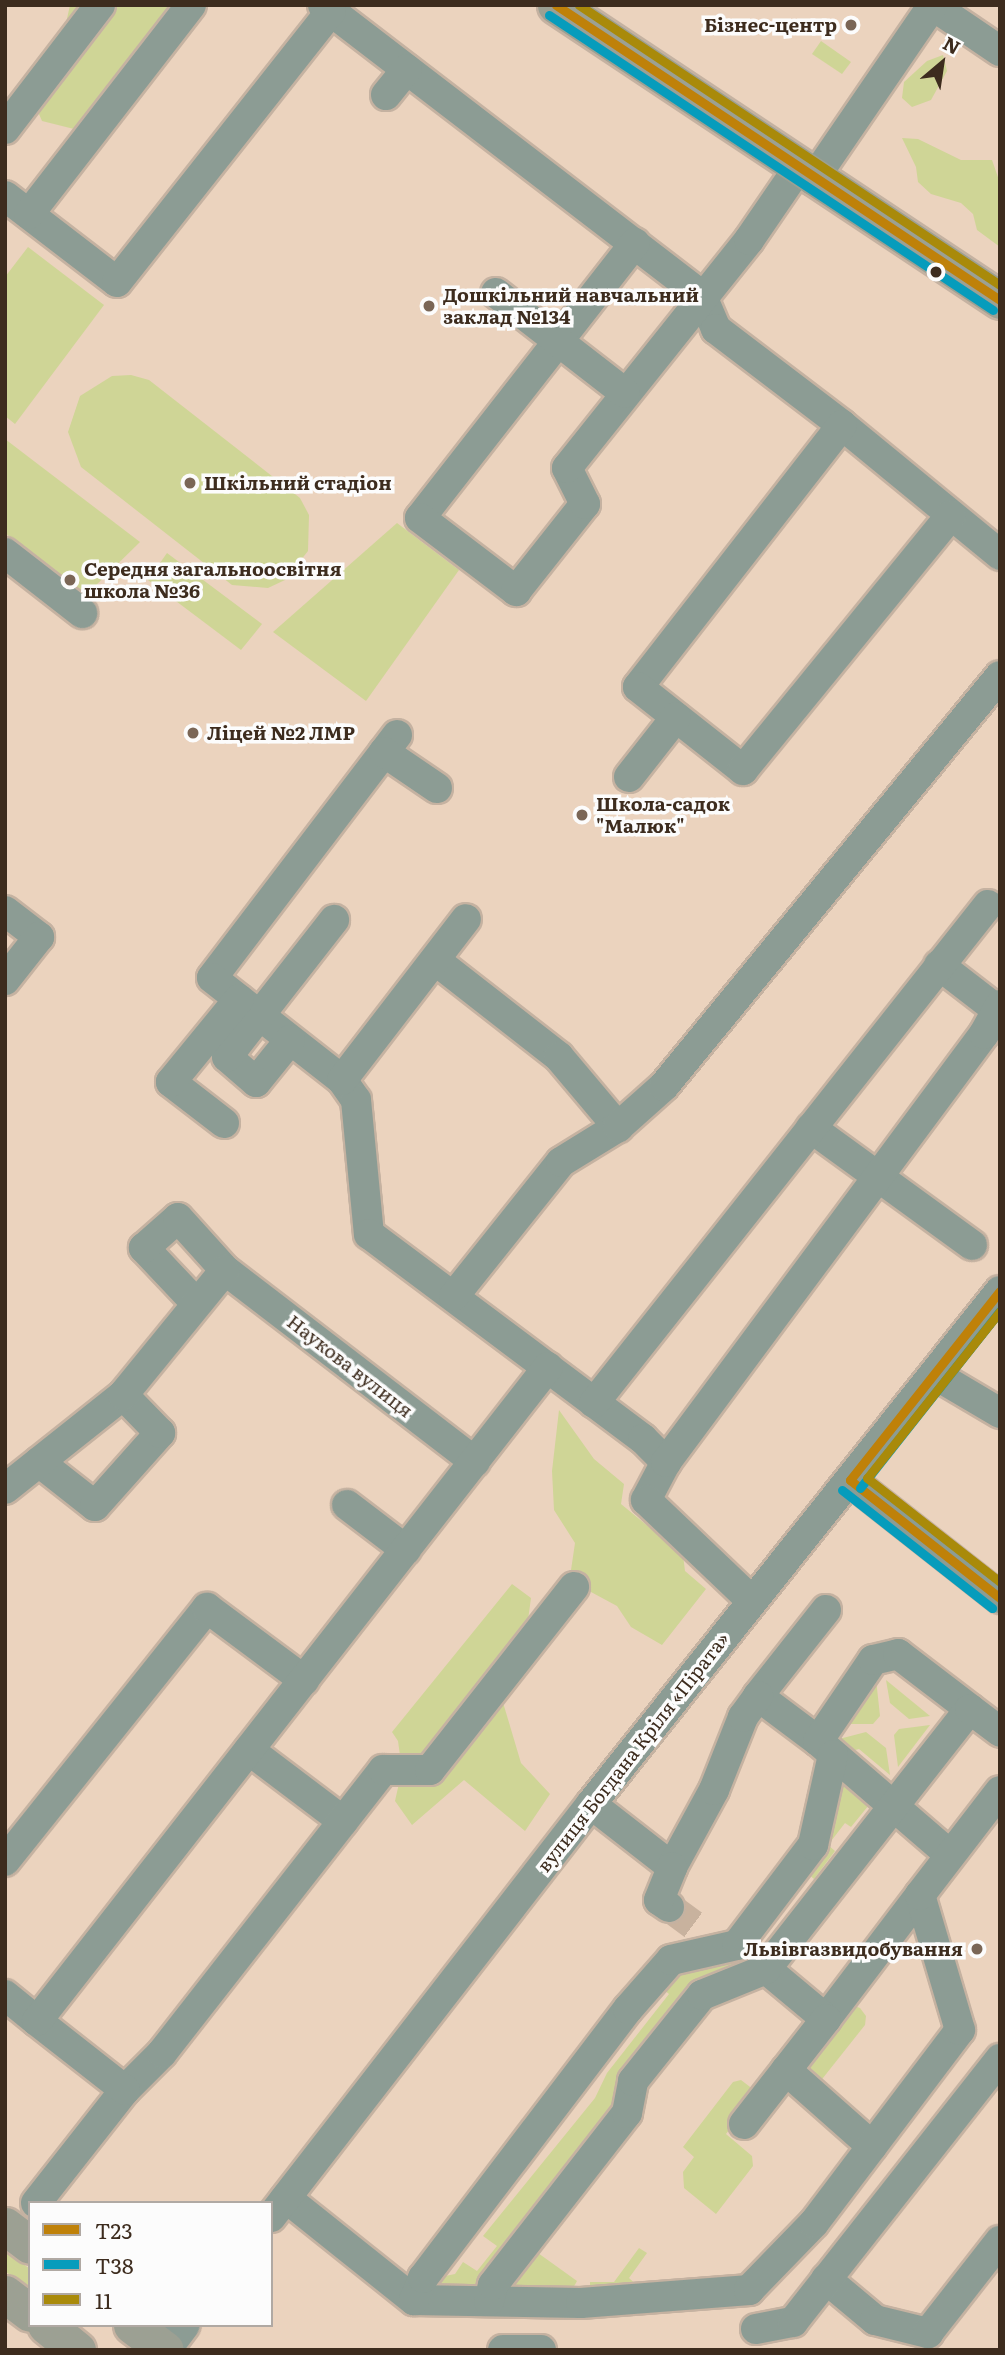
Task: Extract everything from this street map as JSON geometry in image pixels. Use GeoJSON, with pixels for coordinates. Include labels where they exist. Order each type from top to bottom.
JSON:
{"type":"FeatureCollection","features":[{"type":"Feature","properties":{"kind":"main road"},"geometry":{"type":"LineString","coordinates":[[556,5],[805,175],[999,297]]}},
{"type":"Feature","properties":{"kind":"main road"},"geometry":{"type":"LineString","coordinates":[[5,2294],[28,2311]]}},
{"type":"Feature","properties":{"kind":"main road"},"geometry":{"type":"LineString","coordinates":[[48,2327],[77,2350]]}},
{"type":"Feature","properties":{"kind":"main road"},"geometry":{"type":"LineString","coordinates":[[135,2327],[165,2350]]}},
{"type":"Feature","properties":{"kind":"street"},"geometry":{"type":"LineString","coordinates":[[5,129],[100,5]]}},
{"type":"Feature","properties":{"kind":"street"},"geometry":{"type":"LineString","coordinates":[[191,5],[17,205],[117,282],[327,8],[702,296],[716,329],[842,425],[1000,555]]}},
{"type":"Feature","properties":{"kind":"street"},"geometry":{"type":"LineString","coordinates":[[635,243],[420,518],[516,591],[585,504],[567,468],[702,296],[805,175],[932,5],[1000,51]]}},
{"type":"Feature","properties":{"kind":"street"},"geometry":{"type":"LineString","coordinates":[[386,95],[407,69]]}},
{"type":"Feature","properties":{"kind":"street"},"geometry":{"type":"LineString","coordinates":[[496,293],[625,393]]}},
{"type":"Feature","properties":{"kind":"street"},"geometry":{"type":"LineString","coordinates":[[842,425],[638,687],[743,770],[951,515]]}},
{"type":"Feature","properties":{"kind":"street"},"geometry":{"type":"LineString","coordinates":[[5,553],[82,612]]}},
{"type":"Feature","properties":{"kind":"street"},"geometry":{"type":"LineString","coordinates":[[454,1296],[561,1162],[618,1127],[664,1086],[1000,676]]}},
{"type":"Feature","properties":{"kind":"street"},"geometry":{"type":"LineString","coordinates":[[629,777],[676,717]]}},
{"type":"Feature","properties":{"kind":"street"},"geometry":{"type":"LineString","coordinates":[[437,788],[391,743],[212,978],[342,1080],[356,1100],[369,1234],[454,1296],[502,1323],[548,1367],[666,1462]]}},
{"type":"Feature","properties":{"kind":"street"},"geometry":{"type":"LineString","coordinates":[[594,1403],[988,905]]}},
{"type":"Feature","properties":{"kind":"street"},"geometry":{"type":"LineString","coordinates":[[5,911],[39,937],[5,980]]}},
{"type":"Feature","properties":{"kind":"street"},"geometry":{"type":"LineString","coordinates":[[342,1080],[466,919]]}},
{"type":"Feature","properties":{"kind":"street"},"geometry":{"type":"LineString","coordinates":[[224,1123],[171,1082],[249,1008],[334,920]]}},
{"type":"Feature","properties":{"kind":"street"},"geometry":{"type":"LineString","coordinates":[[435,960],[559,1057],[618,1127]]}},
{"type":"Feature","properties":{"kind":"street"},"geometry":{"type":"LineString","coordinates":[[752,1601],[646,1500],[666,1462],[984,1034],[998,1007],[939,965]]}},
{"type":"Feature","properties":{"kind":"street"},"geometry":{"type":"LineString","coordinates":[[249,1008],[227,1057],[256,1082],[290,1040]]}},
{"type":"Feature","properties":{"kind":"street"},"geometry":{"type":"LineString","coordinates":[[811,1128],[972,1245]]}},
{"type":"Feature","properties":{"kind":"street","name":"Наукова вулиця"},"geometry":{"type":"LineString","coordinates":[[196,1303],[144,1248],[178,1218],[225,1270],[475,1462]]}},
{"type":"Feature","properties":{"kind":"street"},"geometry":{"type":"LineString","coordinates":[[5,1489],[123,1395],[225,1270]]}},
{"type":"Feature","properties":{"kind":"street","name":"вулиця Богдана Кріля «Пірата»"},"geometry":{"type":"LineString","coordinates":[[279,2207],[591,1804],[1000,1291]]}},
{"type":"Feature","properties":{"kind":"street"},"geometry":{"type":"LineString","coordinates":[[37,2021],[548,1367]]}},
{"type":"Feature","properties":{"kind":"street"},"geometry":{"type":"LineString","coordinates":[[934,1374],[997,1406]]}},
{"type":"Feature","properties":{"kind":"street"},"geometry":{"type":"LineString","coordinates":[[39,1462],[95,1506],[160,1433],[123,1395]]}},
{"type":"Feature","properties":{"kind":"street"},"geometry":{"type":"LineString","coordinates":[[850,1480],[1000,1598]]}},
{"type":"Feature","properties":{"kind":"street"},"geometry":{"type":"LineString","coordinates":[[347,1505],[406,1550]]}},
{"type":"Feature","properties":{"kind":"street"},"geometry":{"type":"LineString","coordinates":[[38,2201],[125,2090],[162,2053],[383,1770],[430,1770],[574,1587]]}},
{"type":"Feature","properties":{"kind":"street"},"geometry":{"type":"LineString","coordinates":[[5,1861],[206,1608],[304,1680]]}},
{"type":"Feature","properties":{"kind":"street"},"geometry":{"type":"LineString","coordinates":[[669,1907],[659,1899],[672,1867],[715,1790],[743,1717],[826,1610]]}},
{"type":"Feature","properties":{"kind":"street"},"geometry":{"type":"LineString","coordinates":[[414,2300],[423,2278],[654,1979],[671,1960],[713,1940],[737,1945],[813,1845],[825,1748],[873,1660],[898,1654],[1000,1732]]}},
{"type":"Feature","properties":{"kind":"street"},"geometry":{"type":"LineString","coordinates":[[758,1696],[825,1748],[950,1855]]}},
{"type":"Feature","properties":{"kind":"street"},"geometry":{"type":"LineString","coordinates":[[489,2301],[493,2285],[627,2113],[634,2081],[702,1995],[766,1969],[890,1805],[970,1709]]}},
{"type":"Feature","properties":{"kind":"street"},"geometry":{"type":"LineString","coordinates":[[249,1750],[343,1821]]}},
{"type":"Feature","properties":{"kind":"street"},"geometry":{"type":"LineString","coordinates":[[744,2124],[1000,1791]]}},
{"type":"Feature","properties":{"kind":"street"},"geometry":{"type":"LineString","coordinates":[[591,1804],[672,1867]]}},
{"type":"Feature","properties":{"kind":"street"},"geometry":{"type":"LineString","coordinates":[[279,2207],[414,2300],[581,2303],[749,2290],[814,2223],[960,2030],[920,1895]]}},
{"type":"Feature","properties":{"kind":"street"},"geometry":{"type":"LineString","coordinates":[[766,1969],[826,2019]]}},
{"type":"Feature","properties":{"kind":"street"},"geometry":{"type":"LineString","coordinates":[[5,1996],[125,2090]]}},
{"type":"Feature","properties":{"kind":"street"},"geometry":{"type":"LineString","coordinates":[[749,2290],[757,2339],[793,2322],[1000,2059]]}},
{"type":"Feature","properties":{"kind":"street"},"geometry":{"type":"LineString","coordinates":[[786,2070],[872,2147]]}},
{"type":"Feature","properties":{"kind":"street"},"geometry":{"type":"LineString","coordinates":[[826,2280],[875,2320],[928,2333],[1000,2241]]}},
{"type":"Feature","properties":{"kind":"street"},"geometry":{"type":"LineString","coordinates":[[165,2350],[183,2327]]}},
{"type":"Feature","properties":{"kind":"street"},"geometry":{"type":"LineString","coordinates":[[503,2350],[541,2350]]}},
{"type":"Feature","properties":{"kind":"green space"},"geometry":{"type":"Polygon","coordinates":[[[70,5],[173,5],[98,108],[74,129],[42,121],[36,107],[59,55],[70,5]]]}},
{"type":"Feature","properties":{"kind":"green space"},"geometry":{"type":"Polygon","coordinates":[[[821,41],[851,62],[842,74],[812,54],[821,41]]]}},
{"type":"Feature","properties":{"kind":"green space"},"geometry":{"type":"Polygon","coordinates":[[[943,55],[947,71],[931,100],[912,107],[902,98],[904,82],[927,61],[943,55]]]}},
{"type":"Feature","properties":{"kind":"green space"},"geometry":{"type":"Polygon","coordinates":[[[902,138],[918,139],[961,160],[992,160],[1000,183],[1000,247],[977,230],[973,214],[961,203],[931,194],[918,182],[916,167],[902,138]]]}},
{"type":"Feature","properties":{"kind":"green space"},"geometry":{"type":"Polygon","coordinates":[[[28,247],[104,305],[15,424],[5,416],[5,277],[28,247]]]}},
{"type":"Feature","properties":{"kind":"green space","name":"Шкільний стадіон"},"geometry":{"type":"Polygon","coordinates":[[[131,375],[149,380],[300,498],[309,515],[308,551],[285,580],[268,588],[232,585],[81,467],[68,432],[80,396],[112,376],[131,375]]]}},
{"type":"Feature","properties":{"kind":"green space"},"geometry":{"type":"Polygon","coordinates":[[[5,439],[140,542],[86,595],[5,533],[5,439]]]}},
{"type":"Feature","properties":{"kind":"green space"},"geometry":{"type":"Polygon","coordinates":[[[397,523],[459,570],[366,701],[273,632],[397,523]]]}},
{"type":"Feature","properties":{"kind":"green space"},"geometry":{"type":"Polygon","coordinates":[[[167,553],[262,624],[241,650],[148,580],[167,553]]]}},
{"type":"Feature","properties":{"kind":"green space"},"geometry":{"type":"Polygon","coordinates":[[[559,1410],[594,1459],[624,1484],[621,1504],[683,1555],[685,1571],[706,1589],[662,1645],[631,1627],[617,1606],[591,1592],[571,1570],[575,1543],[554,1510],[552,1471],[559,1410]]]}},
{"type":"Feature","properties":{"kind":"green space"},"geometry":{"type":"Polygon","coordinates":[[[512,1584],[531,1598],[528,1620],[493,1669],[521,1763],[550,1794],[525,1831],[464,1780],[412,1825],[395,1801],[402,1770],[398,1741],[392,1732],[512,1584]]]}},
{"type":"Feature","properties":{"kind":"green space"},"geometry":{"type":"Polygon","coordinates":[[[876,1679],[880,1716],[873,1724],[842,1724],[876,1679]]]}},
{"type":"Feature","properties":{"kind":"green space"},"geometry":{"type":"Polygon","coordinates":[[[886,1680],[930,1716],[909,1719],[890,1703],[886,1680]]]}},
{"type":"Feature","properties":{"kind":"green space"},"geometry":{"type":"Polygon","coordinates":[[[930,1725],[898,1767],[894,1735],[899,1729],[930,1725]]]}},
{"type":"Feature","properties":{"kind":"green space"},"geometry":{"type":"Polygon","coordinates":[[[866,1732],[886,1748],[890,1775],[859,1749],[848,1752],[840,1747],[839,1739],[866,1732]]]}},
{"type":"Feature","properties":{"kind":"green space"},"geometry":{"type":"Polygon","coordinates":[[[836,1776],[869,1805],[851,1827],[845,1823],[828,1845],[835,1851],[814,1879],[807,1873],[836,1776]]]}},
{"type":"Feature","properties":{"kind":"green space"},"geometry":{"type":"Polygon","coordinates":[[[752,1943],[760,1949],[616,2111],[474,2288],[428,2291],[440,2277],[455,2274],[463,2262],[477,2271],[497,2246],[483,2236],[595,2098],[607,2073],[669,1994],[664,1990],[682,1969],[752,1943]]]}},
{"type":"Feature","properties":{"kind":"green space"},"geometry":{"type":"Polygon","coordinates":[[[849,2004],[860,2008],[866,2016],[865,2025],[819,2083],[800,2067],[849,2004]]]}},
{"type":"Feature","properties":{"kind":"green space"},"geometry":{"type":"Polygon","coordinates":[[[741,2080],[758,2093],[726,2134],[752,2156],[753,2166],[716,2214],[684,2188],[683,2172],[694,2157],[683,2147],[733,2082],[741,2080]]]}},
{"type":"Feature","properties":{"kind":"green space"},"geometry":{"type":"Polygon","coordinates":[[[531,2248],[577,2281],[573,2288],[507,2290],[531,2248]]]}},
{"type":"Feature","properties":{"kind":"green space"},"geometry":{"type":"Polygon","coordinates":[[[639,2248],[647,2253],[629,2278],[642,2290],[590,2289],[590,2282],[614,2282],[639,2248]]]}},
{"type":"Feature","properties":{"kind":"green space"},"geometry":{"type":"Polygon","coordinates":[[[5,2250],[28,2267],[28,2289],[5,2271],[5,2250]]]}},
{"type":"Feature","properties":{"kind":"tunnel"},"geometry":{"type":"LineString","coordinates":[[669,1907],[703,1932]]}},
{"type":"Feature","properties":{"kind":"transit line","name":"Т23"},"geometry":{"type":"LineString","coordinates":[[556,5],[1000,300]]}},
{"type":"Feature","properties":{"kind":"transit line","name":"11"},"geometry":{"type":"LineString","coordinates":[[579,5],[1000,285]]}},
{"type":"Feature","properties":{"kind":"transit line","name":"Т38"},"geometry":{"type":"LineString","coordinates":[[549,15],[993,310]]}},
{"type":"Feature","properties":{"kind":"transit line","name":"Т23"},"geometry":{"type":"LineString","coordinates":[[850,1480],[1000,1291]]}},
{"type":"Feature","properties":{"kind":"transit line","name":"Т38"},"geometry":{"type":"LineString","coordinates":[[860,1488],[1000,1311]]}},
{"type":"Feature","properties":{"kind":"transit line","name":"11"},"geometry":{"type":"LineString","coordinates":[[1000,1311],[867,1478],[1000,1582]]}},
{"type":"Feature","properties":{"kind":"transit line","name":"Т23"},"geometry":{"type":"LineString","coordinates":[[850,1480],[1000,1598]]}},
{"type":"Feature","properties":{"kind":"transit line","name":"Т38"},"geometry":{"type":"LineString","coordinates":[[842,1490],[992,1608]]}},
{"type":"Feature","properties":{"kind":"place","name":"Бізнес-центр"},"geometry":{"type":"Point","coordinates":[851,25]}},
{"type":"Feature","properties":{"kind":"place","name":"Дошкільний навчальний заклад №134"},"geometry":{"type":"Point","coordinates":[429,306]}},
{"type":"Feature","properties":{"kind":"place","name":"Шкільний стадіон"},"geometry":{"type":"Point","coordinates":[190,483]}},
{"type":"Feature","properties":{"kind":"place","name":"Середня загальноосвітня школа №36"},"geometry":{"type":"Point","coordinates":[70,580]}},
{"type":"Feature","properties":{"kind":"place","name":"Ліцей №2 ЛМР"},"geometry":{"type":"Point","coordinates":[193,733]}},
{"type":"Feature","properties":{"kind":"place","name":"Школа-садок \"Малюк\""},"geometry":{"type":"Point","coordinates":[582,815]}},
{"type":"Feature","properties":{"kind":"place","name":"Львівгазвидобування"},"geometry":{"type":"Point","coordinates":[977,1949]}}]}
